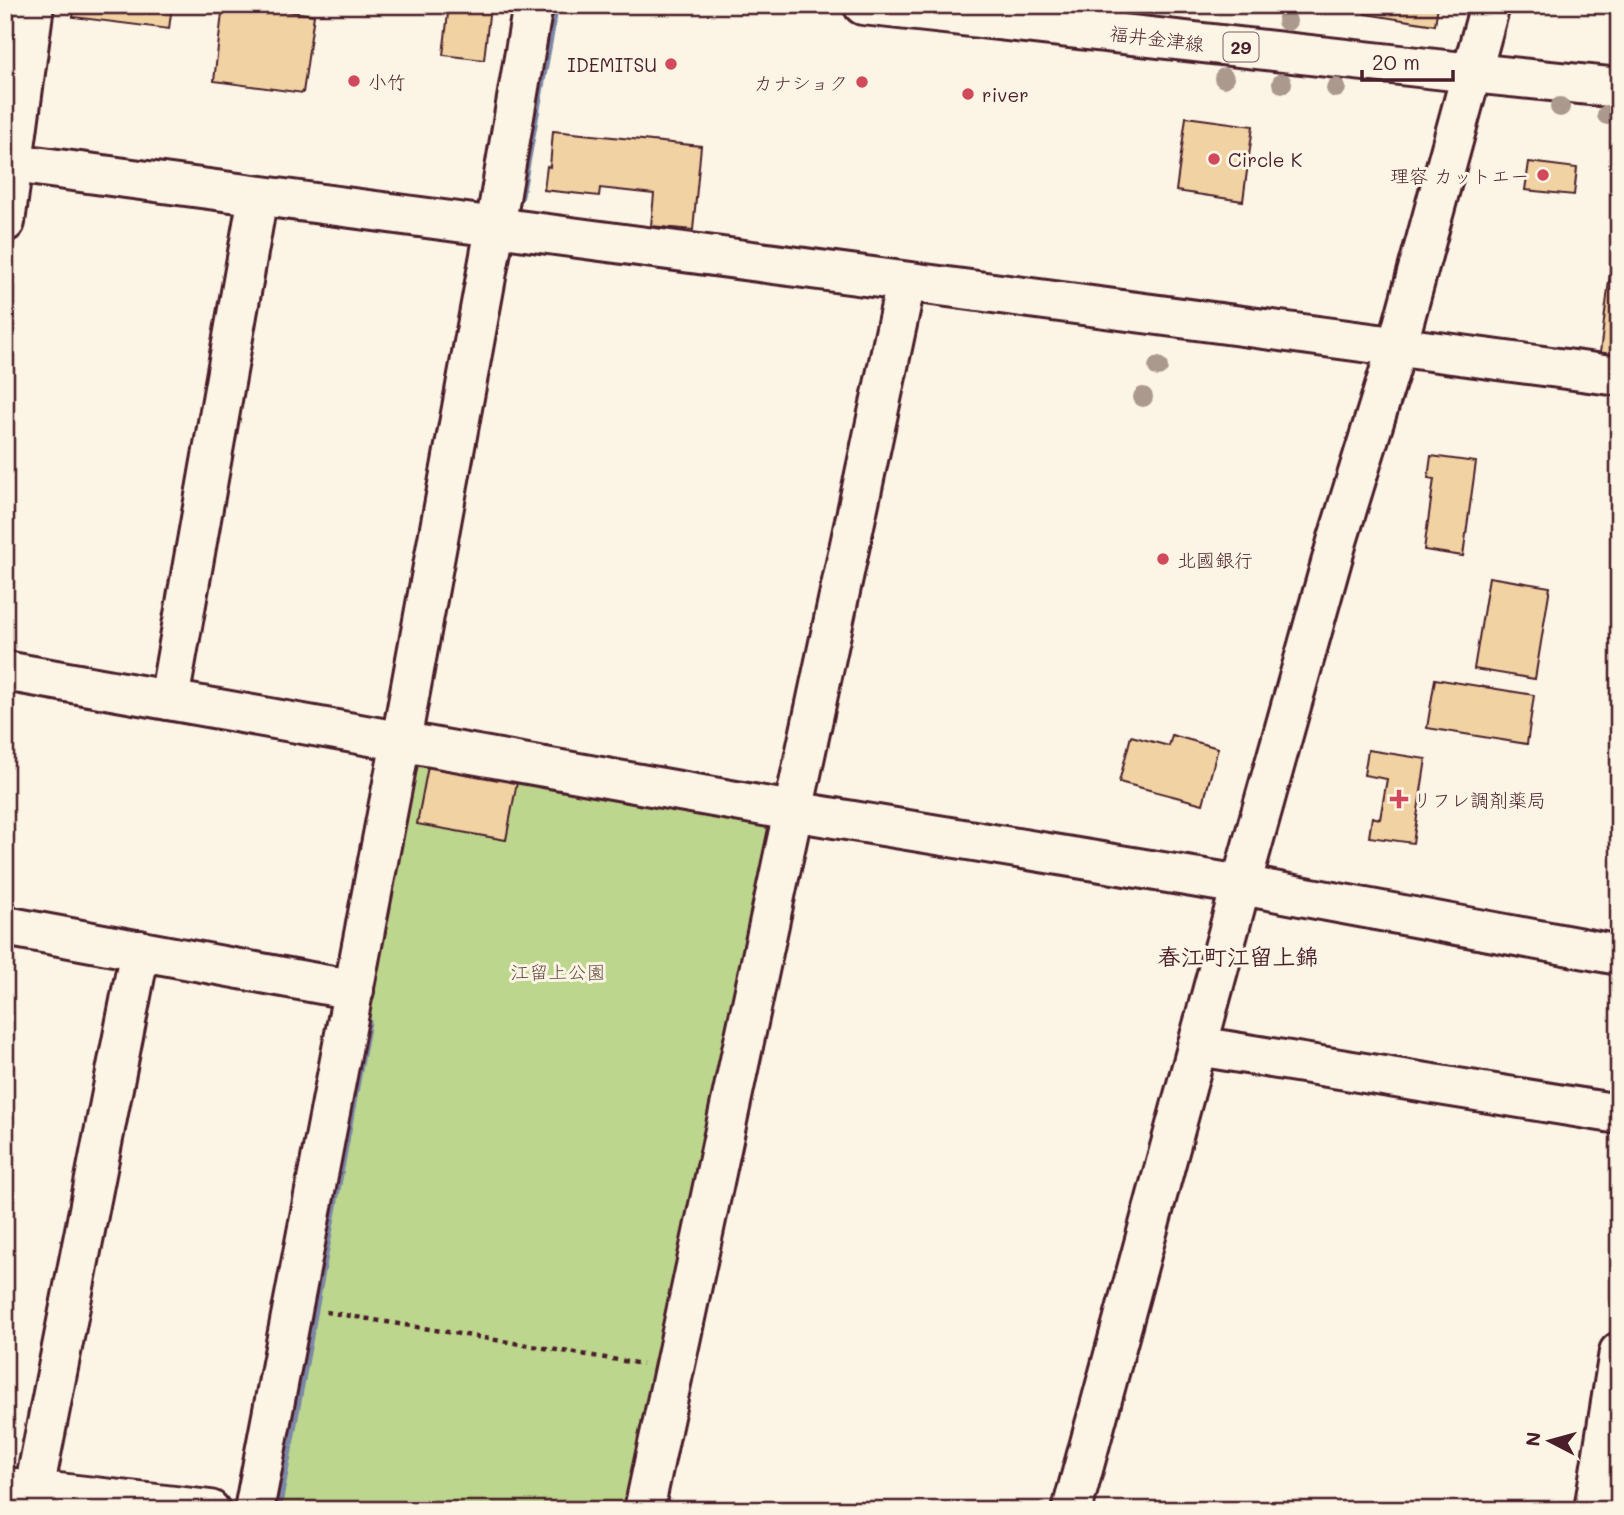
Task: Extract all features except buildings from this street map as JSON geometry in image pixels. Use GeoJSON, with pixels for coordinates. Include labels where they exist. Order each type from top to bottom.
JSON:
{"type":"FeatureCollection","features":[{"type":"Feature","properties":{"kind":"street"},"geometry":{"type":"LineString","coordinates":[[5,222],[9,163],[34,5]]}},
{"type":"Feature","properties":{"kind":"street"},"geometry":{"type":"LineString","coordinates":[[254,1510],[401,741],[533,5]]}},
{"type":"Feature","properties":{"kind":"street","name":"福井金津線"},"geometry":{"type":"LineString","coordinates":[[863,5],[1102,18],[1472,74],[1619,88]]}},
{"type":"Feature","properties":{"kind":"street"},"geometry":{"type":"LineString","coordinates":[[1072,1510],[1241,885],[1338,538],[1397,347],[1490,5]]}},
{"type":"Feature","properties":{"kind":"street"},"geometry":{"type":"LineString","coordinates":[[9,163],[1619,376]]}},
{"type":"Feature","properties":{"kind":"street"},"geometry":{"type":"LineString","coordinates":[[169,700],[258,196]]}},
{"type":"Feature","properties":{"kind":"street"},"geometry":{"type":"LineString","coordinates":[[644,1510],[906,282]]}},
{"type":"Feature","properties":{"kind":"street"},"geometry":{"type":"LineString","coordinates":[[5,671],[792,811],[1241,885],[1619,954]]}},
{"type":"Feature","properties":{"kind":"street"},"geometry":{"type":"LineString","coordinates":[[5,926],[354,990]]}},
{"type":"Feature","properties":{"kind":"street"},"geometry":{"type":"LineString","coordinates":[[139,950],[20,1488],[210,1510]]}},
{"type":"Feature","properties":{"kind":"street"},"geometry":{"type":"LineString","coordinates":[[1197,1046],[1619,1114]]}},
{"type":"Feature","properties":{"kind":"street"},"geometry":{"type":"LineString","coordinates":[[1594,1510],[1619,1352]]}},
{"type":"Feature","properties":{"kind":"path"},"geometry":{"type":"LineString","coordinates":[[293,1307],[674,1369]]}},
{"type":"Feature","properties":{"kind":"green space","name":"江留上公園"},"geometry":{"type":"Polygon","coordinates":[[[401,741],[792,811],[644,1510],[254,1510],[401,741]]]}},
{"type":"Feature","properties":{"kind":"waterway"},"geometry":{"type":"LineString","coordinates":[[520,196],[555,5]]}},
{"type":"Feature","properties":{"kind":"waterway"},"geometry":{"type":"LineString","coordinates":[[277,1510],[367,1022]]}},
{"type":"Feature","properties":{"kind":"place","name":"IDEMITSU"},"geometry":{"type":"Point","coordinates":[671,64]}},
{"type":"Feature","properties":{"kind":"place","name":"小竹"},"geometry":{"type":"Point","coordinates":[354,81]}},
{"type":"Feature","properties":{"kind":"place","name":"カナショク"},"geometry":{"type":"Point","coordinates":[862,82]}},
{"type":"Feature","properties":{"kind":"place","name":"river"},"geometry":{"type":"Point","coordinates":[968,94]}},
{"type":"Feature","properties":{"kind":"place","name":"Circle K"},"geometry":{"type":"Point","coordinates":[1214,159]}},
{"type":"Feature","properties":{"kind":"place","name":"理容 カットエー"},"geometry":{"type":"Point","coordinates":[1543,175]}},
{"type":"Feature","properties":{"kind":"place","name":"北國銀行"},"geometry":{"type":"Point","coordinates":[1163,559]}},
{"type":"Feature","properties":{"kind":"place","name":"リフレ調剤薬局"},"geometry":{"type":"Point","coordinates":[1399,799]}},
{"type":"Feature","properties":{"kind":"district","name":"春江町江留上錦"},"geometry":{"type":"Point","coordinates":[1238,956]}}]}
